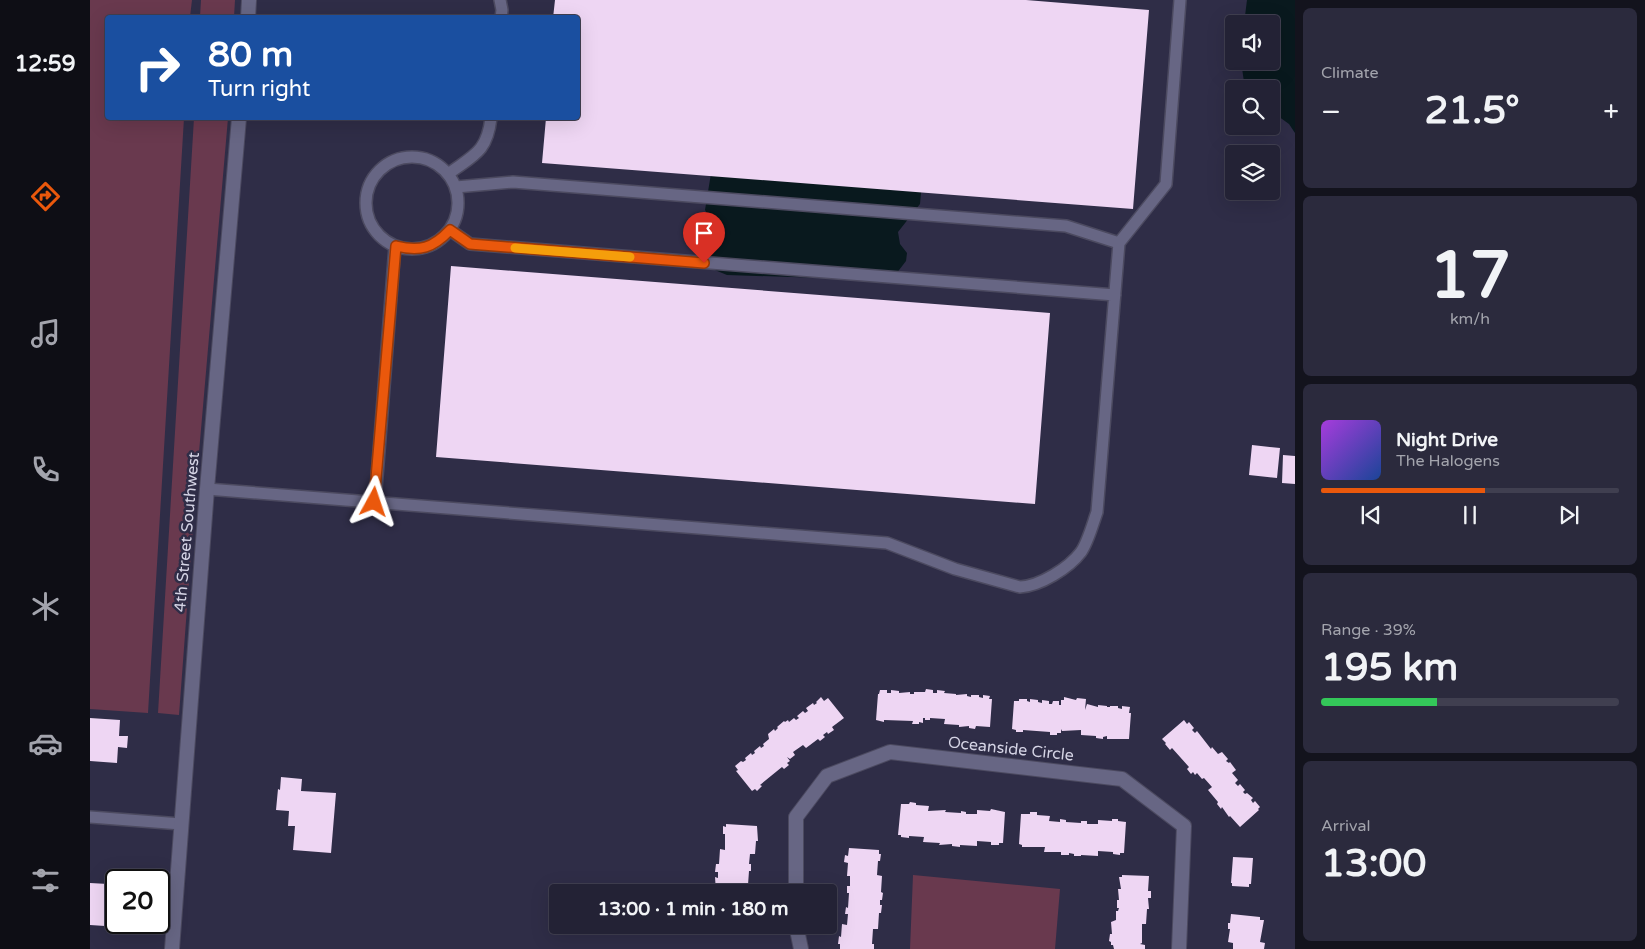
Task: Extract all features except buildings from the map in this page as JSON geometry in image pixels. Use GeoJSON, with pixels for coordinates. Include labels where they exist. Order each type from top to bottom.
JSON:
{"type":"FeatureCollection","features":[{"type":"Feature","properties":{"kind":"street"},"geometry":{"type":"LineString","coordinates":[[248,15],[249,0]]}},
{"type":"Feature","properties":{"kind":"street","name":"4th Street Southwest"},"geometry":{"type":"LineString","coordinates":[[172,949],[207,488],[239,120]]}},
{"type":"Feature","properties":{"kind":"street","name":"Oceanside Circle"},"geometry":{"type":"LineString","coordinates":[[796,884],[796,817],[827,776],[890,752],[1122,778],[1184,826],[1179,949]]}},
{"type":"Feature","properties":{"kind":"street"},"geometry":{"type":"LineString","coordinates":[[798,934],[801,949]]}},
{"type":"Feature","properties":{"kind":"lane"},"geometry":{"type":"LineString","coordinates":[[500,0],[501,15]]}},
{"type":"Feature","properties":{"kind":"lane"},"geometry":{"type":"LineString","coordinates":[[207,488],[887,543],[955,569],[1020,587],[1031,586],[1058,573],[1081,552],[1097,512],[1119,243],[1166,184],[1180,0]]}},
{"type":"Feature","properties":{"kind":"lane"},"geometry":{"type":"LineString","coordinates":[[448,174],[480,151],[490,133],[491,120]]}},
{"type":"Feature","properties":{"kind":"lane"},"geometry":{"type":"LineString","coordinates":[[407,158],[422,158],[436,164],[448,174],[456,187],[459,202],[457,216],[450,230],[440,241],[426,248],[411,250],[396,246],[382,239],[372,227],[367,213],[366,198],[370,183],[380,170],[392,162],[407,158]]}},
{"type":"Feature","properties":{"kind":"lane"},"geometry":{"type":"LineString","coordinates":[[456,187],[513,182],[1056,225],[1066,226],[1119,243]]}},
{"type":"Feature","properties":{"kind":"lane"},"geometry":{"type":"LineString","coordinates":[[450,230],[470,244],[1115,295]]}},
{"type":"Feature","properties":{"kind":"lane"},"geometry":{"type":"LineString","coordinates":[[374,502],[396,246]]}},
{"type":"Feature","properties":{"kind":"lane"},"geometry":{"type":"LineString","coordinates":[[90,817],[181,824]]}},
{"type":"Feature","properties":{"kind":"shaded area"},"geometry":{"type":"Polygon","coordinates":[[[90,0],[192,0],[190,15],[105,15],[105,120],[184,120],[148,713],[90,709],[90,0]]]}},
{"type":"Feature","properties":{"kind":"shaded area"},"geometry":{"type":"Polygon","coordinates":[[[201,0],[235,0],[234,15],[200,15],[201,0]]]}},
{"type":"Feature","properties":{"kind":"shaded area"},"geometry":{"type":"Polygon","coordinates":[[[1247,0],[1295,0],[1295,133],[1289,124],[1280,118],[1280,80],[1244,80],[1242,70],[1280,70],[1280,15],[1245,15],[1247,0]]]}},
{"type":"Feature","properties":{"kind":"shaded area"},"geometry":{"type":"Polygon","coordinates":[[[727,76],[923,171],[920,204],[898,232],[900,244],[907,253],[906,261],[896,274],[884,280],[727,275],[705,266],[701,257],[710,245],[716,228],[705,210],[727,76]]]}},
{"type":"Feature","properties":{"kind":"shaded area"},"geometry":{"type":"Polygon","coordinates":[[[194,120],[228,120],[196,487],[179,715],[158,713],[194,120]]]}},
{"type":"Feature","properties":{"kind":"shaded area"},"geometry":{"type":"Polygon","coordinates":[[[913,875],[1060,889],[1055,949],[910,949],[913,875]]]}},
{"type":"Feature","properties":{"kind":"slow traffic"},"geometry":{"type":"LineString","coordinates":[[515,248],[630,257]]}},
{"type":"Feature","properties":{"kind":"route"},"geometry":{"type":"LineString","coordinates":[[374,502],[396,246],[411,250],[426,248],[440,241],[450,230],[470,244],[704,263]]}}]}
